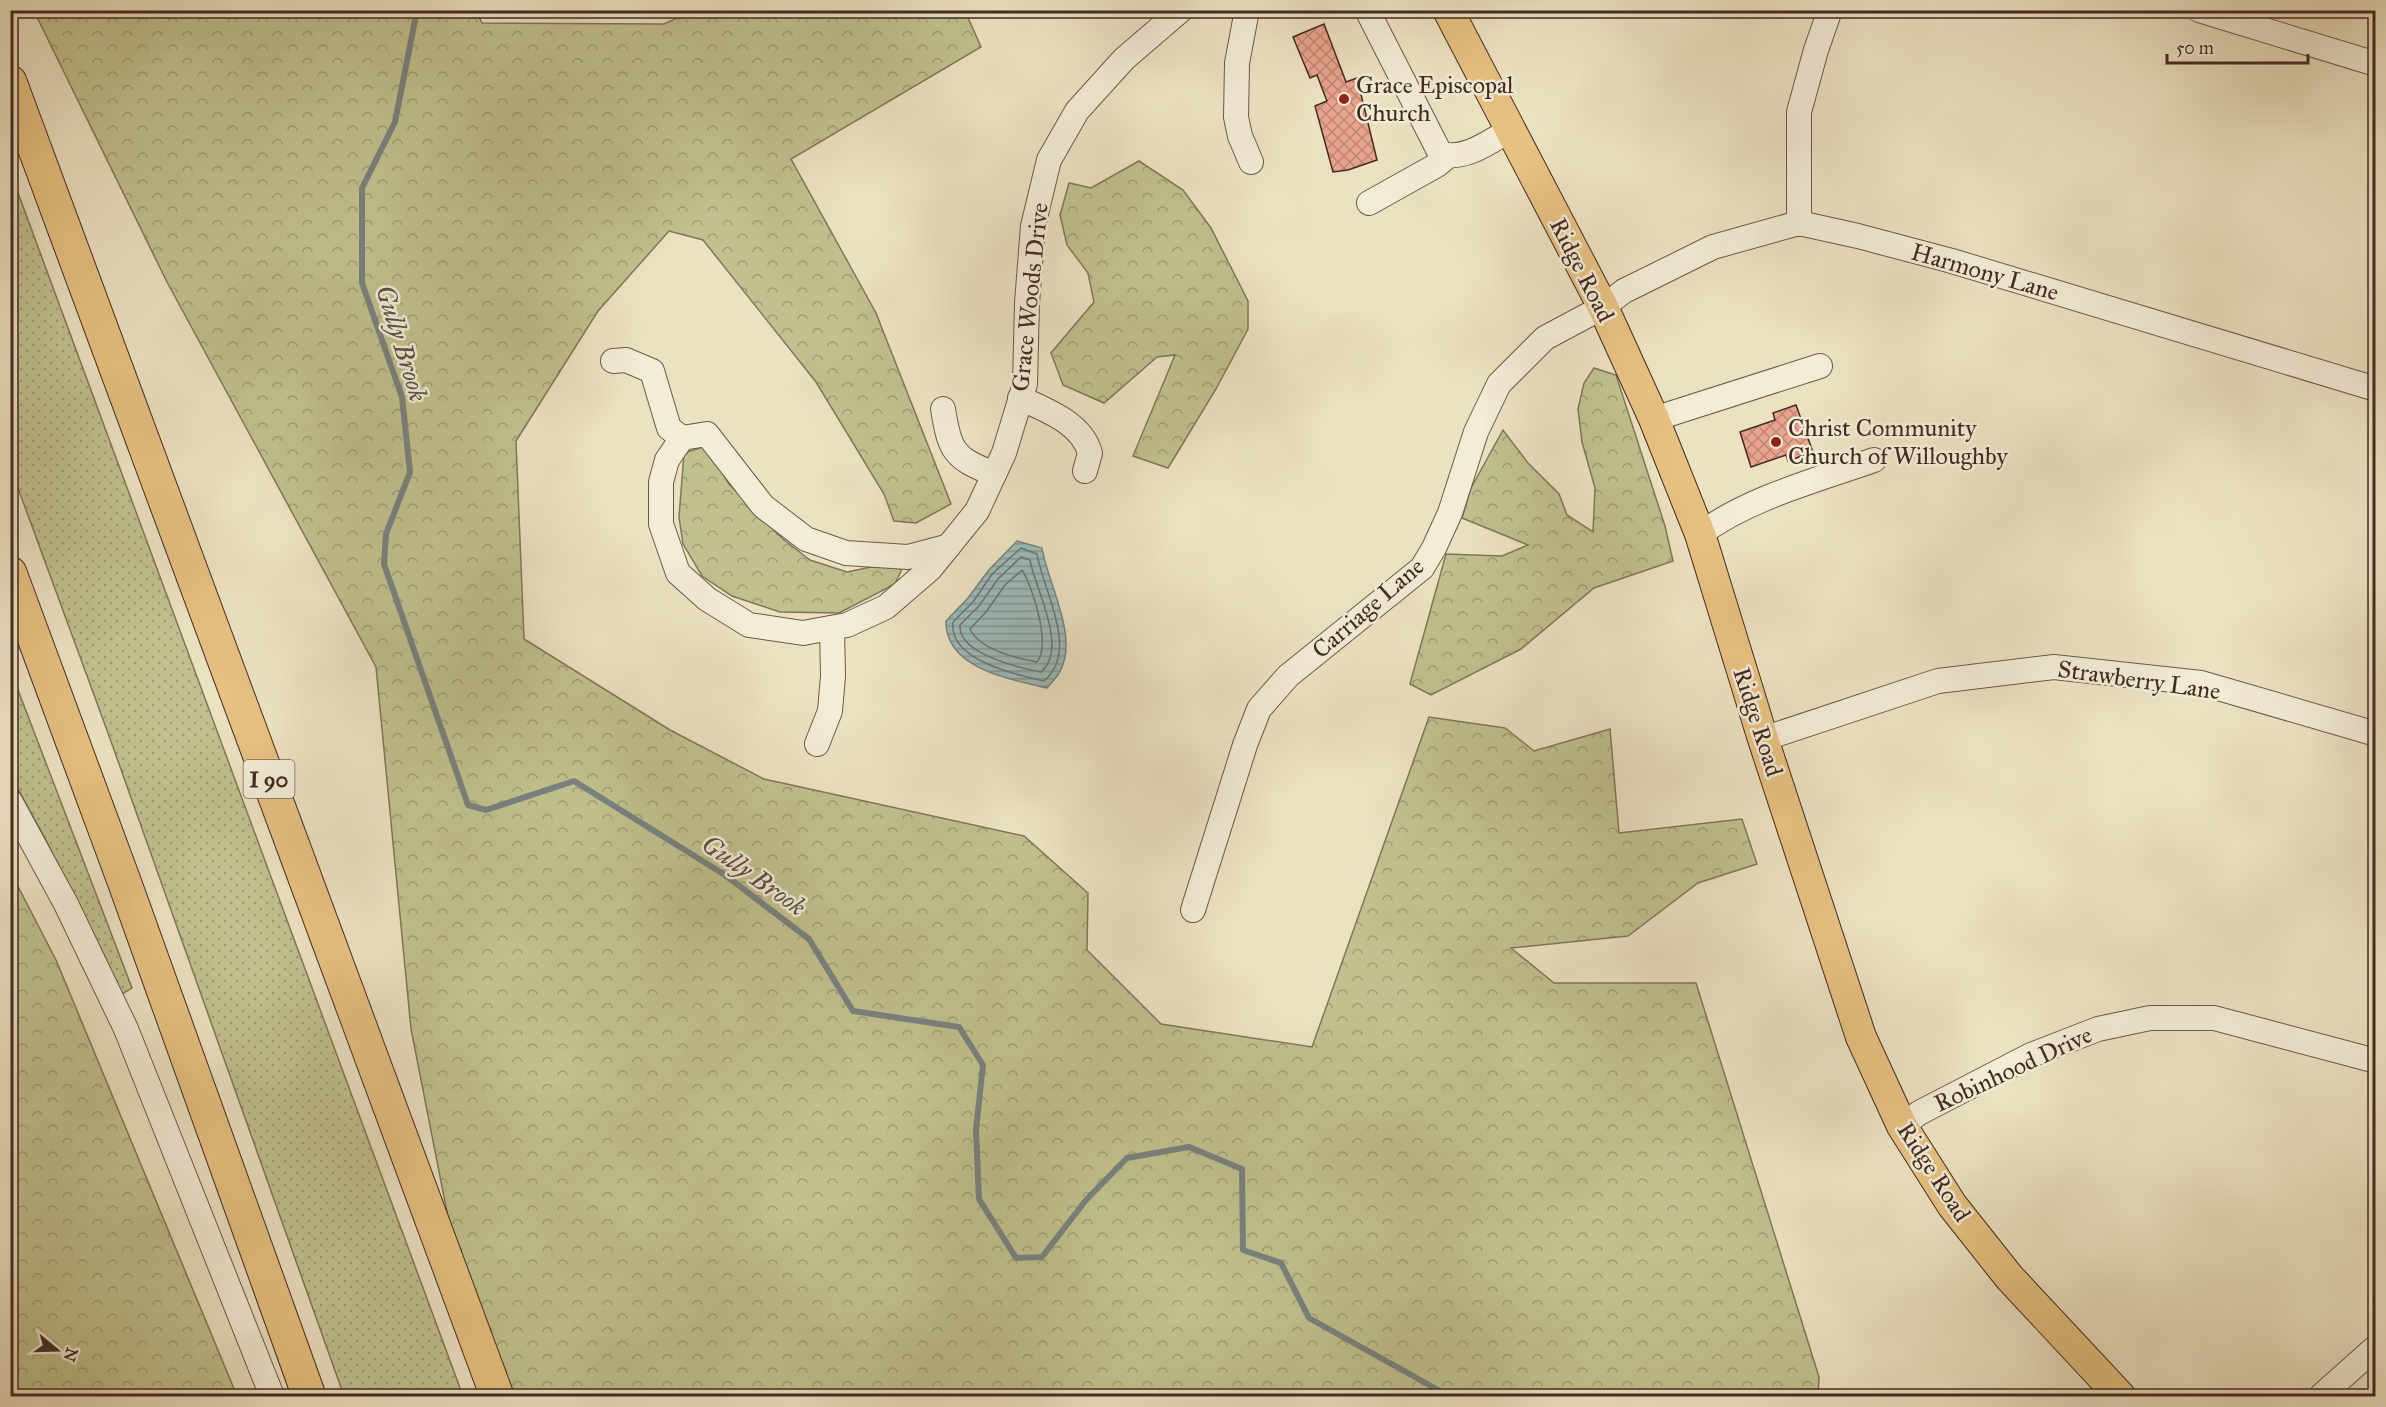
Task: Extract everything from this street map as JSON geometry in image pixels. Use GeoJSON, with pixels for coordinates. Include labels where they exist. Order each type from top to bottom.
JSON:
{"type":"FeatureCollection","features":[{"type":"Feature","properties":{"kind":"highway","name":"I 90"},"geometry":{"type":"LineString","coordinates":[[10,82],[497,1396]]}},
{"type":"Feature","properties":{"kind":"highway"},"geometry":{"type":"LineString","coordinates":[[10,573],[124,881],[309,1396]]}},
{"type":"Feature","properties":{"kind":"main road","name":"Ridge Road"},"geometry":{"type":"LineString","coordinates":[[1448,10],[1603,307],[1654,418],[1700,534],[1763,739],[1861,1037],[1902,1126],[1952,1205],[2009,1277],[2120,1396]]}},
{"type":"Feature","properties":{"kind":"street","name":"Grace Woods Drive"},"geometry":{"type":"LineString","coordinates":[[682,438],[667,460],[661,482],[661,524],[678,573],[706,599],[749,625],[803,633],[847,625],[886,607],[930,569],[977,511],[1004,453],[1024,384],[1033,226],[1049,160],[1077,111],[1124,59],[1181,10]]}},
{"type":"Feature","properties":{"kind":"street"},"geometry":{"type":"LineString","coordinates":[[1247,10],[1237,63],[1236,117],[1240,136],[1251,162]]}},
{"type":"Feature","properties":{"kind":"street"},"geometry":{"type":"LineString","coordinates":[[1367,10],[1440,153],[1448,156]]}},
{"type":"Feature","properties":{"kind":"street"},"geometry":{"type":"LineString","coordinates":[[1798,223],[1799,112],[1830,10]]}},
{"type":"Feature","properties":{"kind":"street"},"geometry":{"type":"LineString","coordinates":[[2199,10],[2376,64]]}},
{"type":"Feature","properties":{"kind":"street"},"geometry":{"type":"LineString","coordinates":[[1369,203],[1437,165],[1448,156],[1481,147],[1510,130]]}},
{"type":"Feature","properties":{"kind":"street","name":"Harmony Lane"},"geometry":{"type":"LineString","coordinates":[[1603,307],[1624,291],[1713,247],[1798,223],[1952,261],[2376,389]]}},
{"type":"Feature","properties":{"kind":"street","name":"Carriage Lane"},"geometry":{"type":"LineString","coordinates":[[1193,910],[1245,745],[1259,709],[1288,676],[1422,568],[1450,513],[1476,432],[1499,384],[1545,338],[1603,307]]}},
{"type":"Feature","properties":{"kind":"street"},"geometry":{"type":"LineString","coordinates":[[613,361],[626,360],[652,371],[669,428],[682,438],[707,434],[763,506],[807,538],[846,554],[908,557],[949,546]]}},
{"type":"Feature","properties":{"kind":"street"},"geometry":{"type":"LineString","coordinates":[[1654,418],[1820,366]]}},
{"type":"Feature","properties":{"kind":"street"},"geometry":{"type":"LineString","coordinates":[[1020,398],[1069,423],[1083,437],[1090,453],[1085,471]]}},
{"type":"Feature","properties":{"kind":"street"},"geometry":{"type":"LineString","coordinates":[[943,409],[947,435],[955,452],[969,464],[994,474]]}},
{"type":"Feature","properties":{"kind":"street"},"geometry":{"type":"LineString","coordinates":[[1700,534],[1717,522],[1765,498],[1874,460]]}},
{"type":"Feature","properties":{"kind":"street"},"geometry":{"type":"LineString","coordinates":[[817,744],[830,711],[833,676],[832,628]]}},
{"type":"Feature","properties":{"kind":"street","name":"Strawberry Lane"},"geometry":{"type":"LineString","coordinates":[[1763,739],[1938,681],[2054,666],[2201,683],[2376,734]]}},
{"type":"Feature","properties":{"kind":"street"},"geometry":{"type":"LineString","coordinates":[[10,801],[66,904],[126,1029],[272,1396]]}},
{"type":"Feature","properties":{"kind":"street","name":"Robinhood Drive"},"geometry":{"type":"LineString","coordinates":[[1902,1126],[1919,1113],[2031,1055],[2098,1029],[2150,1018],[2214,1018],[2376,1061]]}},
{"type":"Feature","properties":{"kind":"street"},"geometry":{"type":"LineString","coordinates":[[2321,1396],[2376,1347]]}},
{"type":"Feature","properties":{"kind":"green space"},"geometry":{"type":"Polygon","coordinates":[[[476,10],[482,23],[664,24],[693,11],[965,11],[981,47],[791,159],[876,313],[951,504],[916,523],[894,521],[884,494],[816,382],[703,240],[669,231],[598,311],[516,441],[524,639],[670,730],[764,779],[1024,836],[1088,893],[1087,950],[1161,1024],[1312,1047],[1429,717],[1505,728],[1534,751],[1610,729],[1619,833],[1742,819],[1757,864],[1698,883],[1628,936],[1511,948],[1554,983],[1696,983],[1819,1377],[1818,1396],[507,1396],[468,1319],[411,1029],[376,667],[167,282],[34,11],[476,10]]]}},
{"type":"Feature","properties":{"kind":"green space"},"geometry":{"type":"Polygon","coordinates":[[[1139,161],[1183,190],[1211,228],[1248,301],[1248,329],[1216,389],[1168,468],[1133,456],[1175,355],[1157,357],[1104,403],[1063,385],[1051,353],[1094,302],[1088,273],[1067,245],[1060,215],[1069,183],[1091,188],[1139,161]]]}},
{"type":"Feature","properties":{"kind":"green space"},"geometry":{"type":"Polygon","coordinates":[[[11,174],[463,1396],[344,1396],[108,733],[11,469],[11,174]]]}},
{"type":"Feature","properties":{"kind":"green space"},"geometry":{"type":"Polygon","coordinates":[[[1594,368],[1616,375],[1665,526],[1673,561],[1594,588],[1521,649],[1431,695],[1410,684],[1446,554],[1502,556],[1528,545],[1462,518],[1471,488],[1503,430],[1528,463],[1559,494],[1567,515],[1593,532],[1595,488],[1582,442],[1578,409],[1584,383],[1594,368]]]}},
{"type":"Feature","properties":{"kind":"green space"},"geometry":{"type":"Polygon","coordinates":[[[706,446],[729,484],[783,539],[810,560],[847,572],[876,566],[902,569],[895,584],[839,613],[780,612],[732,596],[702,576],[683,544],[679,517],[684,453],[706,446]]]}},
{"type":"Feature","properties":{"kind":"green space"},"geometry":{"type":"Polygon","coordinates":[[[10,669],[132,988],[122,994],[47,842],[11,776],[10,669]]]}},
{"type":"Feature","properties":{"kind":"green space"},"geometry":{"type":"Polygon","coordinates":[[[10,871],[56,960],[237,1396],[11,1396],[10,1197],[15,1190],[10,1179],[10,871]]]}},
{"type":"Feature","properties":{"kind":"water"},"geometry":{"type":"Polygon","coordinates":[[[1017,541],[1042,548],[1061,611],[1066,644],[1065,659],[1059,673],[1047,688],[999,676],[983,669],[968,661],[956,650],[949,637],[946,621],[1017,541]]]}},
{"type":"Feature","properties":{"kind":"building","name":"Grace Episcopal Church"},"geometry":{"type":"Polygon","coordinates":[[[1324,24],[1346,82],[1357,78],[1377,160],[1348,170],[1333,172],[1315,106],[1327,101],[1317,75],[1310,78],[1293,37],[1324,24]]]}},
{"type":"Feature","properties":{"kind":"building","name":"Christ Community Church of Willoughby"},"geometry":{"type":"Polygon","coordinates":[[[1796,405],[1813,452],[1788,461],[1786,455],[1751,467],[1740,432],[1775,420],[1773,413],[1796,405]]]}},
{"type":"Feature","properties":{"kind":"waterway","name":"Gully Brook"},"geometry":{"type":"LineString","coordinates":[[415,10],[416,15],[395,122],[362,188],[362,283],[402,397],[410,472],[386,534],[384,564],[468,805],[486,810],[574,781],[725,875],[809,939],[853,1011],[959,1027],[983,1065],[976,1130],[979,1199],[1016,1258],[1042,1257],[1086,1200],[1127,1158],[1189,1147],[1242,1169],[1243,1250],[1281,1263],[1309,1318],[1449,1396]]}},
{"type":"Feature","properties":{"kind":"place","name":"Grace Episcopal Church"},"geometry":{"type":"Point","coordinates":[1344,99]}},
{"type":"Feature","properties":{"kind":"place","name":"Christ Community Church of Willoughby"},"geometry":{"type":"Point","coordinates":[1776,442]}}]}
